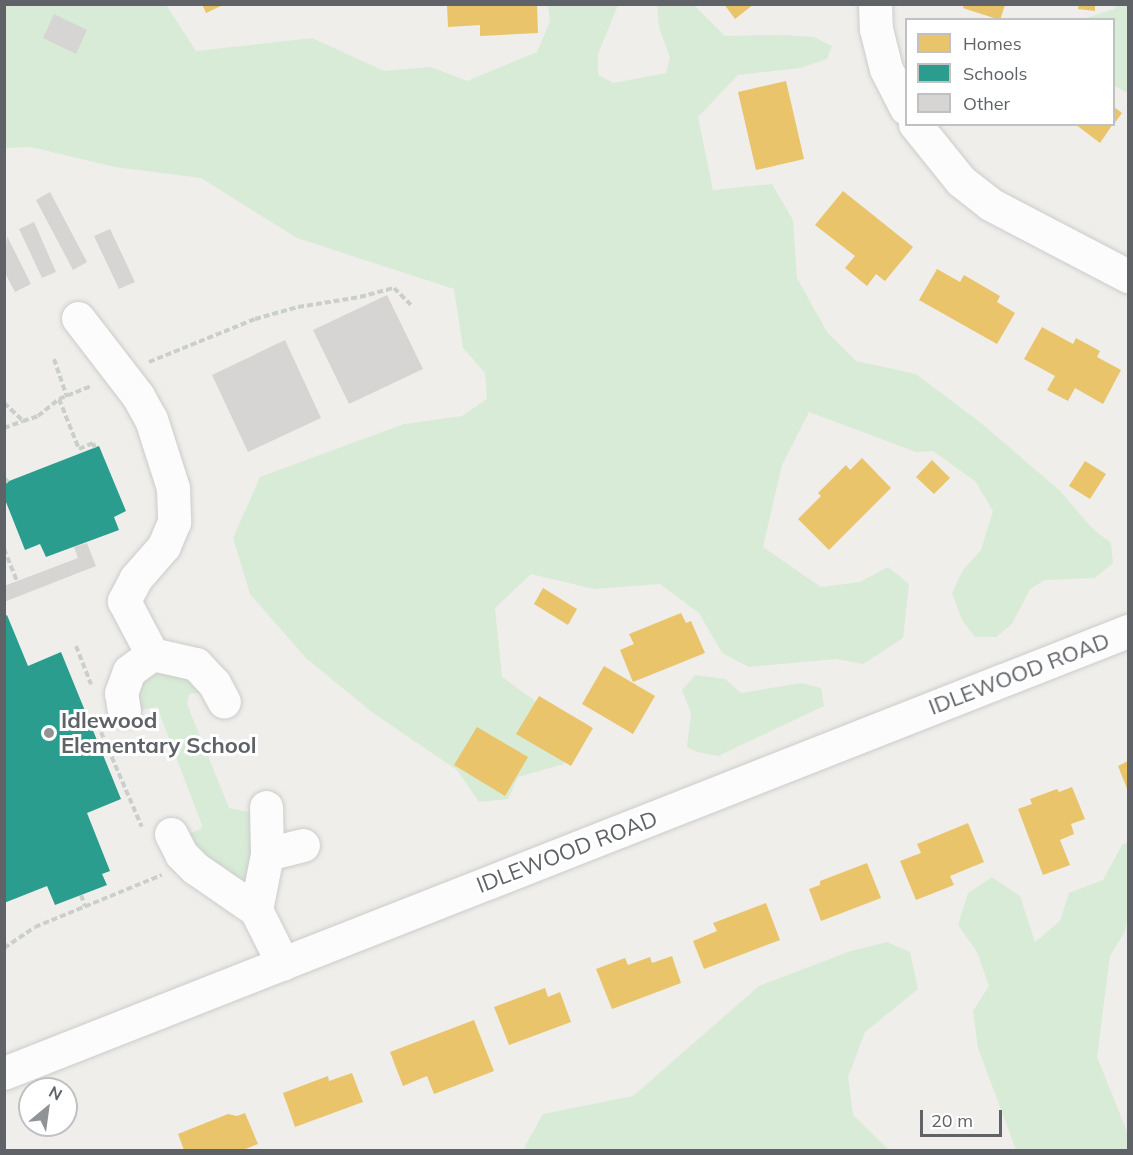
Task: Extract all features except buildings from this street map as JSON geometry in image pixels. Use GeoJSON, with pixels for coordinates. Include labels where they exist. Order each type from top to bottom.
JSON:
{"type":"FeatureCollection","features":[{"type":"Feature","properties":{"kind":"street"},"geometry":{"type":"LineString","coordinates":[[875,4],[876,29],[886,69],[905,106]]}},
{"type":"Feature","properties":{"kind":"street"},"geometry":{"type":"LineString","coordinates":[[917,126],[961,181],[990,204],[1128,276]]}},
{"type":"Feature","properties":{"kind":"street"},"geometry":{"type":"LineString","coordinates":[[78,318],[123,373],[151,420],[173,488],[174,522],[164,546],[136,578],[124,601],[152,654]]}},
{"type":"Feature","properties":{"kind":"street","name":"IDLEWOOD ROAD"},"geometry":{"type":"LineString","coordinates":[[4,1073],[1128,631]]}},
{"type":"Feature","properties":{"kind":"street"},"geometry":{"type":"LineString","coordinates":[[124,711],[121,693],[129,671],[152,654],[196,664],[214,683],[224,702]]}},
{"type":"Feature","properties":{"kind":"street"},"geometry":{"type":"LineString","coordinates":[[256,910],[267,854],[266,807]]}},
{"type":"Feature","properties":{"kind":"street"},"geometry":{"type":"LineString","coordinates":[[157,833],[195,868],[256,910],[283,964]]}},
{"type":"Feature","properties":{"kind":"street"},"geometry":{"type":"LineString","coordinates":[[267,854],[303,845]]}},
{"type":"Feature","properties":{"kind":"path"},"geometry":{"type":"LineString","coordinates":[[4,428],[38,416],[59,399],[255,319],[298,307],[360,297],[394,288],[413,308]]}},
{"type":"Feature","properties":{"kind":"path"},"geometry":{"type":"LineString","coordinates":[[54,359],[67,397]]}},
{"type":"Feature","properties":{"kind":"path"},"geometry":{"type":"LineString","coordinates":[[59,399],[79,449],[93,444],[95,448]]}},
{"type":"Feature","properties":{"kind":"path"},"geometry":{"type":"LineString","coordinates":[[4,403],[23,421]]}},
{"type":"Feature","properties":{"kind":"path"},"geometry":{"type":"LineString","coordinates":[[4,549],[17,581]]}},
{"type":"Feature","properties":{"kind":"path"},"geometry":{"type":"LineString","coordinates":[[76,646],[92,686]]}},
{"type":"Feature","properties":{"kind":"path"},"geometry":{"type":"LineString","coordinates":[[116,768],[157,833]]}},
{"type":"Feature","properties":{"kind":"path"},"geometry":{"type":"LineString","coordinates":[[158,864],[162,875]]}},
{"type":"Feature","properties":{"kind":"path"},"geometry":{"type":"LineString","coordinates":[[4,948],[35,927],[168,872]]}},
{"type":"Feature","properties":{"kind":"path"},"geometry":{"type":"LineString","coordinates":[[81,895],[85,906]]}},
{"type":"Feature","properties":{"kind":"green space"},"geometry":{"type":"Polygon","coordinates":[[[4,5],[166,5],[196,51],[312,38],[384,71],[431,67],[467,81],[537,52],[550,22],[548,5],[618,5],[598,54],[598,75],[614,83],[666,73],[670,58],[659,27],[657,5],[694,5],[725,36],[814,37],[832,46],[827,59],[800,68],[738,75],[698,117],[713,190],[772,184],[793,220],[797,278],[827,332],[856,361],[916,374],[981,423],[1059,490],[1093,529],[1111,543],[1113,563],[1095,578],[1045,580],[1030,589],[1012,624],[996,637],[975,637],[962,620],[952,593],[963,570],[981,550],[993,511],[975,481],[933,451],[916,452],[809,412],[782,465],[763,547],[821,587],[860,582],[888,567],[909,584],[903,638],[863,664],[836,659],[749,667],[722,653],[699,613],[660,584],[594,589],[531,574],[495,608],[502,677],[549,711],[564,764],[518,777],[508,799],[479,802],[457,770],[373,713],[306,658],[250,594],[233,538],[260,477],[404,424],[462,416],[487,399],[485,373],[463,348],[454,289],[297,238],[201,178],[115,167],[31,147],[5,148],[4,5]]]}},
{"type":"Feature","properties":{"kind":"green space"},"geometry":{"type":"Polygon","coordinates":[[[1117,5],[1128,5],[1128,93],[1115,86],[1115,18],[1086,18],[1114,9],[1117,5]]]}},
{"type":"Feature","properties":{"kind":"green space"},"geometry":{"type":"Polygon","coordinates":[[[178,670],[206,692],[189,694],[187,704],[229,808],[253,813],[253,871],[245,883],[236,880],[188,843],[187,834],[201,829],[202,825],[157,707],[134,711],[135,693],[149,676],[178,670]]]}},
{"type":"Feature","properties":{"kind":"green space"},"geometry":{"type":"Polygon","coordinates":[[[695,675],[725,679],[741,693],[801,683],[821,688],[824,706],[718,756],[697,752],[687,747],[691,713],[682,690],[695,675]]]}},
{"type":"Feature","properties":{"kind":"green space"},"geometry":{"type":"Polygon","coordinates":[[[1128,842],[1128,917],[1125,931],[1110,956],[1097,1057],[1128,1134],[1128,1150],[1016,1150],[978,1048],[973,1011],[989,986],[977,952],[958,925],[968,893],[992,877],[1020,896],[1035,942],[1060,921],[1069,893],[1103,880],[1122,845],[1128,842]]]}},
{"type":"Feature","properties":{"kind":"green space"},"geometry":{"type":"Polygon","coordinates":[[[887,942],[910,952],[918,989],[865,1032],[848,1077],[853,1115],[889,1150],[523,1150],[543,1114],[633,1096],[759,986],[851,951],[887,942]]]}},
{"type":"Feature","properties":{"kind":"place","name":"Idlewood Elementary School"},"geometry":{"type":"Point","coordinates":[49,733]}}]}
